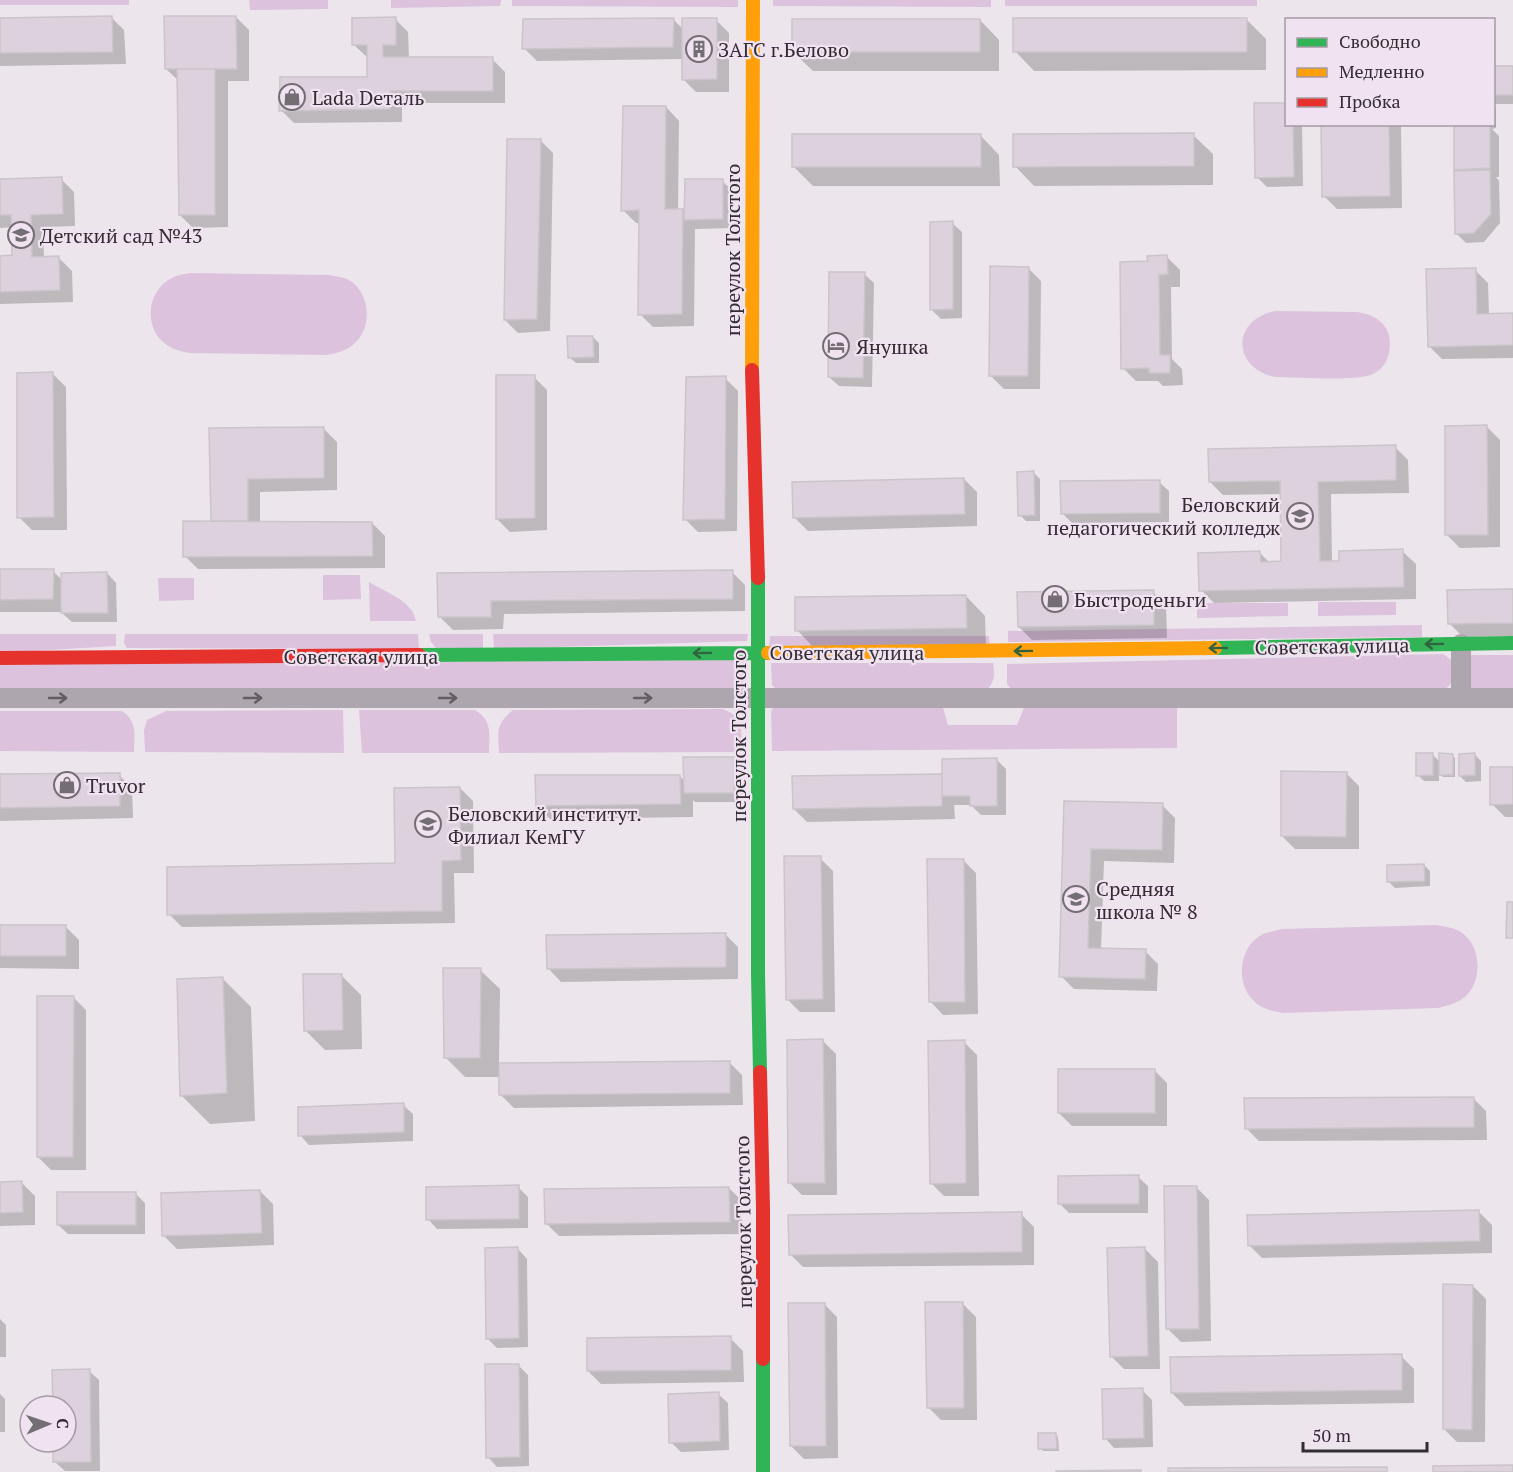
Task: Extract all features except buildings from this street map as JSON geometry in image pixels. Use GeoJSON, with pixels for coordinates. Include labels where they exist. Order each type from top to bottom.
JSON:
{"type":"FeatureCollection","features":[{"type":"Feature","properties":{"kind":"street","name":"переулок Толстого"},"geometry":{"type":"LineString","coordinates":[[753,0],[752,358],[759,631],[756,698],[758,974],[764,1218],[763,1472]]}},
{"type":"Feature","properties":{"kind":"street","name":"Советская улица"},"geometry":{"type":"LineString","coordinates":[[0,658],[999,652],[1513,643]]}},
{"type":"Feature","properties":{"kind":"street"},"geometry":{"type":"LineString","coordinates":[[1461,644],[1461,698]]}},
{"type":"Feature","properties":{"kind":"street"},"geometry":{"type":"LineString","coordinates":[[0,698],[1513,698]]}},
{"type":"Feature","properties":{"kind":"shaded area"},"geometry":{"type":"Polygon","coordinates":[[[0,0],[129,0],[129,5],[0,5],[0,0]]]}},
{"type":"Feature","properties":{"kind":"shaded area"},"geometry":{"type":"Polygon","coordinates":[[[249,0],[328,0],[328,9],[250,10],[249,0]]]}},
{"type":"Feature","properties":{"kind":"shaded area"},"geometry":{"type":"Polygon","coordinates":[[[391,0],[501,0],[500,6],[391,8],[391,0]]]}},
{"type":"Feature","properties":{"kind":"shaded area"},"geometry":{"type":"Polygon","coordinates":[[[512,0],[738,0],[738,7],[512,6],[512,0]]]}},
{"type":"Feature","properties":{"kind":"shaded area"},"geometry":{"type":"Polygon","coordinates":[[[773,0],[991,0],[991,7],[773,6],[773,0]]]}},
{"type":"Feature","properties":{"kind":"shaded area"},"geometry":{"type":"Polygon","coordinates":[[[1005,0],[1257,0],[1257,6],[1005,6],[1005,0]]]}},
{"type":"Feature","properties":{"kind":"shaded area"},"geometry":{"type":"Polygon","coordinates":[[[190,273],[329,275],[345,278],[355,285],[365,301],[367,310],[364,329],[354,344],[327,355],[190,353],[177,350],[163,342],[155,332],[151,306],[154,297],[164,283],[176,276],[190,273]]]}},
{"type":"Feature","properties":{"kind":"shaded area"},"geometry":{"type":"Polygon","coordinates":[[[1275,311],[1368,314],[1381,322],[1387,330],[1390,346],[1388,358],[1373,374],[1353,378],[1275,377],[1261,372],[1245,355],[1242,344],[1244,333],[1250,324],[1261,316],[1275,311]]]}},
{"type":"Feature","properties":{"kind":"shaded area"},"geometry":{"type":"Polygon","coordinates":[[[323,575],[360,575],[361,599],[323,600],[323,575]]]}},
{"type":"Feature","properties":{"kind":"shaded area"},"geometry":{"type":"Polygon","coordinates":[[[158,578],[194,578],[194,600],[159,601],[158,578]]]}},
{"type":"Feature","properties":{"kind":"shaded area"},"geometry":{"type":"Polygon","coordinates":[[[369,582],[404,603],[414,614],[416,621],[370,621],[369,582]]]}},
{"type":"Feature","properties":{"kind":"shaded area"},"geometry":{"type":"Polygon","coordinates":[[[1318,602],[1396,602],[1396,615],[1318,616],[1318,602]]]}},
{"type":"Feature","properties":{"kind":"shaded area"},"geometry":{"type":"Polygon","coordinates":[[[1197,603],[1288,603],[1288,616],[1197,618],[1197,603]]]}},
{"type":"Feature","properties":{"kind":"shaded area"},"geometry":{"type":"Polygon","coordinates":[[[1422,625],[1422,637],[1008,642],[1008,631],[1422,625]]]}},
{"type":"Feature","properties":{"kind":"shaded area"},"geometry":{"type":"Polygon","coordinates":[[[0,634],[116,634],[116,646],[0,653],[0,634]]]}},
{"type":"Feature","properties":{"kind":"shaded area"},"geometry":{"type":"Polygon","coordinates":[[[125,634],[418,634],[419,649],[127,648],[124,643],[125,634]]]}},
{"type":"Feature","properties":{"kind":"shaded area"},"geometry":{"type":"Polygon","coordinates":[[[429,634],[483,634],[483,649],[436,648],[429,634]]]}},
{"type":"Feature","properties":{"kind":"shaded area"},"geometry":{"type":"Polygon","coordinates":[[[493,634],[748,634],[747,641],[494,649],[493,634]]]}},
{"type":"Feature","properties":{"kind":"shaded area"},"geometry":{"type":"Polygon","coordinates":[[[770,636],[989,636],[990,648],[769,647],[770,636]]]}},
{"type":"Feature","properties":{"kind":"shaded area"},"geometry":{"type":"Polygon","coordinates":[[[1443,654],[1454,662],[1452,682],[1446,689],[1013,691],[1007,684],[1007,664],[1443,654]]]}},
{"type":"Feature","properties":{"kind":"shaded area"},"geometry":{"type":"Polygon","coordinates":[[[1470,655],[1513,655],[1513,697],[1471,697],[1470,655]]]}},
{"type":"Feature","properties":{"kind":"shaded area"},"geometry":{"type":"Polygon","coordinates":[[[747,660],[747,679],[742,685],[733,688],[0,691],[0,664],[747,660]]]}},
{"type":"Feature","properties":{"kind":"shaded area"},"geometry":{"type":"Polygon","coordinates":[[[771,663],[993,663],[994,674],[992,684],[987,690],[777,690],[772,685],[771,663]]]}},
{"type":"Feature","properties":{"kind":"shaded area"},"geometry":{"type":"Polygon","coordinates":[[[1177,702],[1177,748],[772,751],[771,712],[774,705],[942,704],[948,725],[1017,725],[1026,703],[1177,702]]]}},
{"type":"Feature","properties":{"kind":"shaded area"},"geometry":{"type":"Polygon","coordinates":[[[723,709],[736,716],[739,721],[741,752],[499,753],[500,724],[513,710],[723,709]]]}},
{"type":"Feature","properties":{"kind":"shaded area"},"geometry":{"type":"Polygon","coordinates":[[[343,710],[344,753],[145,752],[144,730],[147,720],[166,711],[343,710]]]}},
{"type":"Feature","properties":{"kind":"shaded area"},"geometry":{"type":"Polygon","coordinates":[[[359,710],[475,710],[487,723],[489,753],[362,753],[359,710]]]}},
{"type":"Feature","properties":{"kind":"shaded area"},"geometry":{"type":"Polygon","coordinates":[[[0,711],[122,711],[133,724],[134,752],[0,751],[0,711]]]}},
{"type":"Feature","properties":{"kind":"shaded area"},"geometry":{"type":"Polygon","coordinates":[[[1436,925],[1455,929],[1463,934],[1470,941],[1477,958],[1478,968],[1473,986],[1465,997],[1450,1005],[1438,1008],[1283,1013],[1260,1006],[1247,992],[1244,984],[1242,965],[1245,955],[1255,940],[1265,933],[1282,929],[1436,925]]]}},
{"type":"Feature","properties":{"kind":"traffic: fast"},"geometry":{"type":"LineString","coordinates":[[758,578],[760,1072]]}},
{"type":"Feature","properties":{"kind":"traffic: fast"},"geometry":{"type":"LineString","coordinates":[[1215,648],[1513,643]]}},
{"type":"Feature","properties":{"kind":"traffic: fast"},"geometry":{"type":"LineString","coordinates":[[419,655],[768,653]]}},
{"type":"Feature","properties":{"kind":"traffic: fast"},"geometry":{"type":"LineString","coordinates":[[763,1359],[763,1472]]}},
{"type":"Feature","properties":{"kind":"traffic: slow"},"geometry":{"type":"LineString","coordinates":[[752,370],[753,0]]}},
{"type":"Feature","properties":{"kind":"traffic: slow"},"geometry":{"type":"LineString","coordinates":[[768,653],[1215,648]]}},
{"type":"Feature","properties":{"kind":"traffic: jam"},"geometry":{"type":"LineString","coordinates":[[752,370],[758,578]]}},
{"type":"Feature","properties":{"kind":"traffic: jam"},"geometry":{"type":"LineString","coordinates":[[0,658],[419,655]]}},
{"type":"Feature","properties":{"kind":"traffic: jam"},"geometry":{"type":"LineString","coordinates":[[760,1072],[763,1359]]}},
{"type":"Feature","properties":{"kind":"place","name":"ЗАГС г.Белово"},"geometry":{"type":"Point","coordinates":[699,49]}},
{"type":"Feature","properties":{"kind":"place","name":"Lada Dеталь"},"geometry":{"type":"Point","coordinates":[292,97]}},
{"type":"Feature","properties":{"kind":"place","name":"Детский сад №43"},"geometry":{"type":"Point","coordinates":[21,235]}},
{"type":"Feature","properties":{"kind":"place","name":"Янушка"},"geometry":{"type":"Point","coordinates":[836,346]}},
{"type":"Feature","properties":{"kind":"place","name":"Беловский педагогический колледж"},"geometry":{"type":"Point","coordinates":[1300,516]}},
{"type":"Feature","properties":{"kind":"place","name":"Быстроденьги"},"geometry":{"type":"Point","coordinates":[1055,599]}},
{"type":"Feature","properties":{"kind":"place","name":"Truvor"},"geometry":{"type":"Point","coordinates":[67,785]}},
{"type":"Feature","properties":{"kind":"place","name":"Беловский институт. Филиал КемГУ"},"geometry":{"type":"Point","coordinates":[428,824]}},
{"type":"Feature","properties":{"kind":"place","name":"Средняя школа № 8"},"geometry":{"type":"Point","coordinates":[1076,899]}}]}
